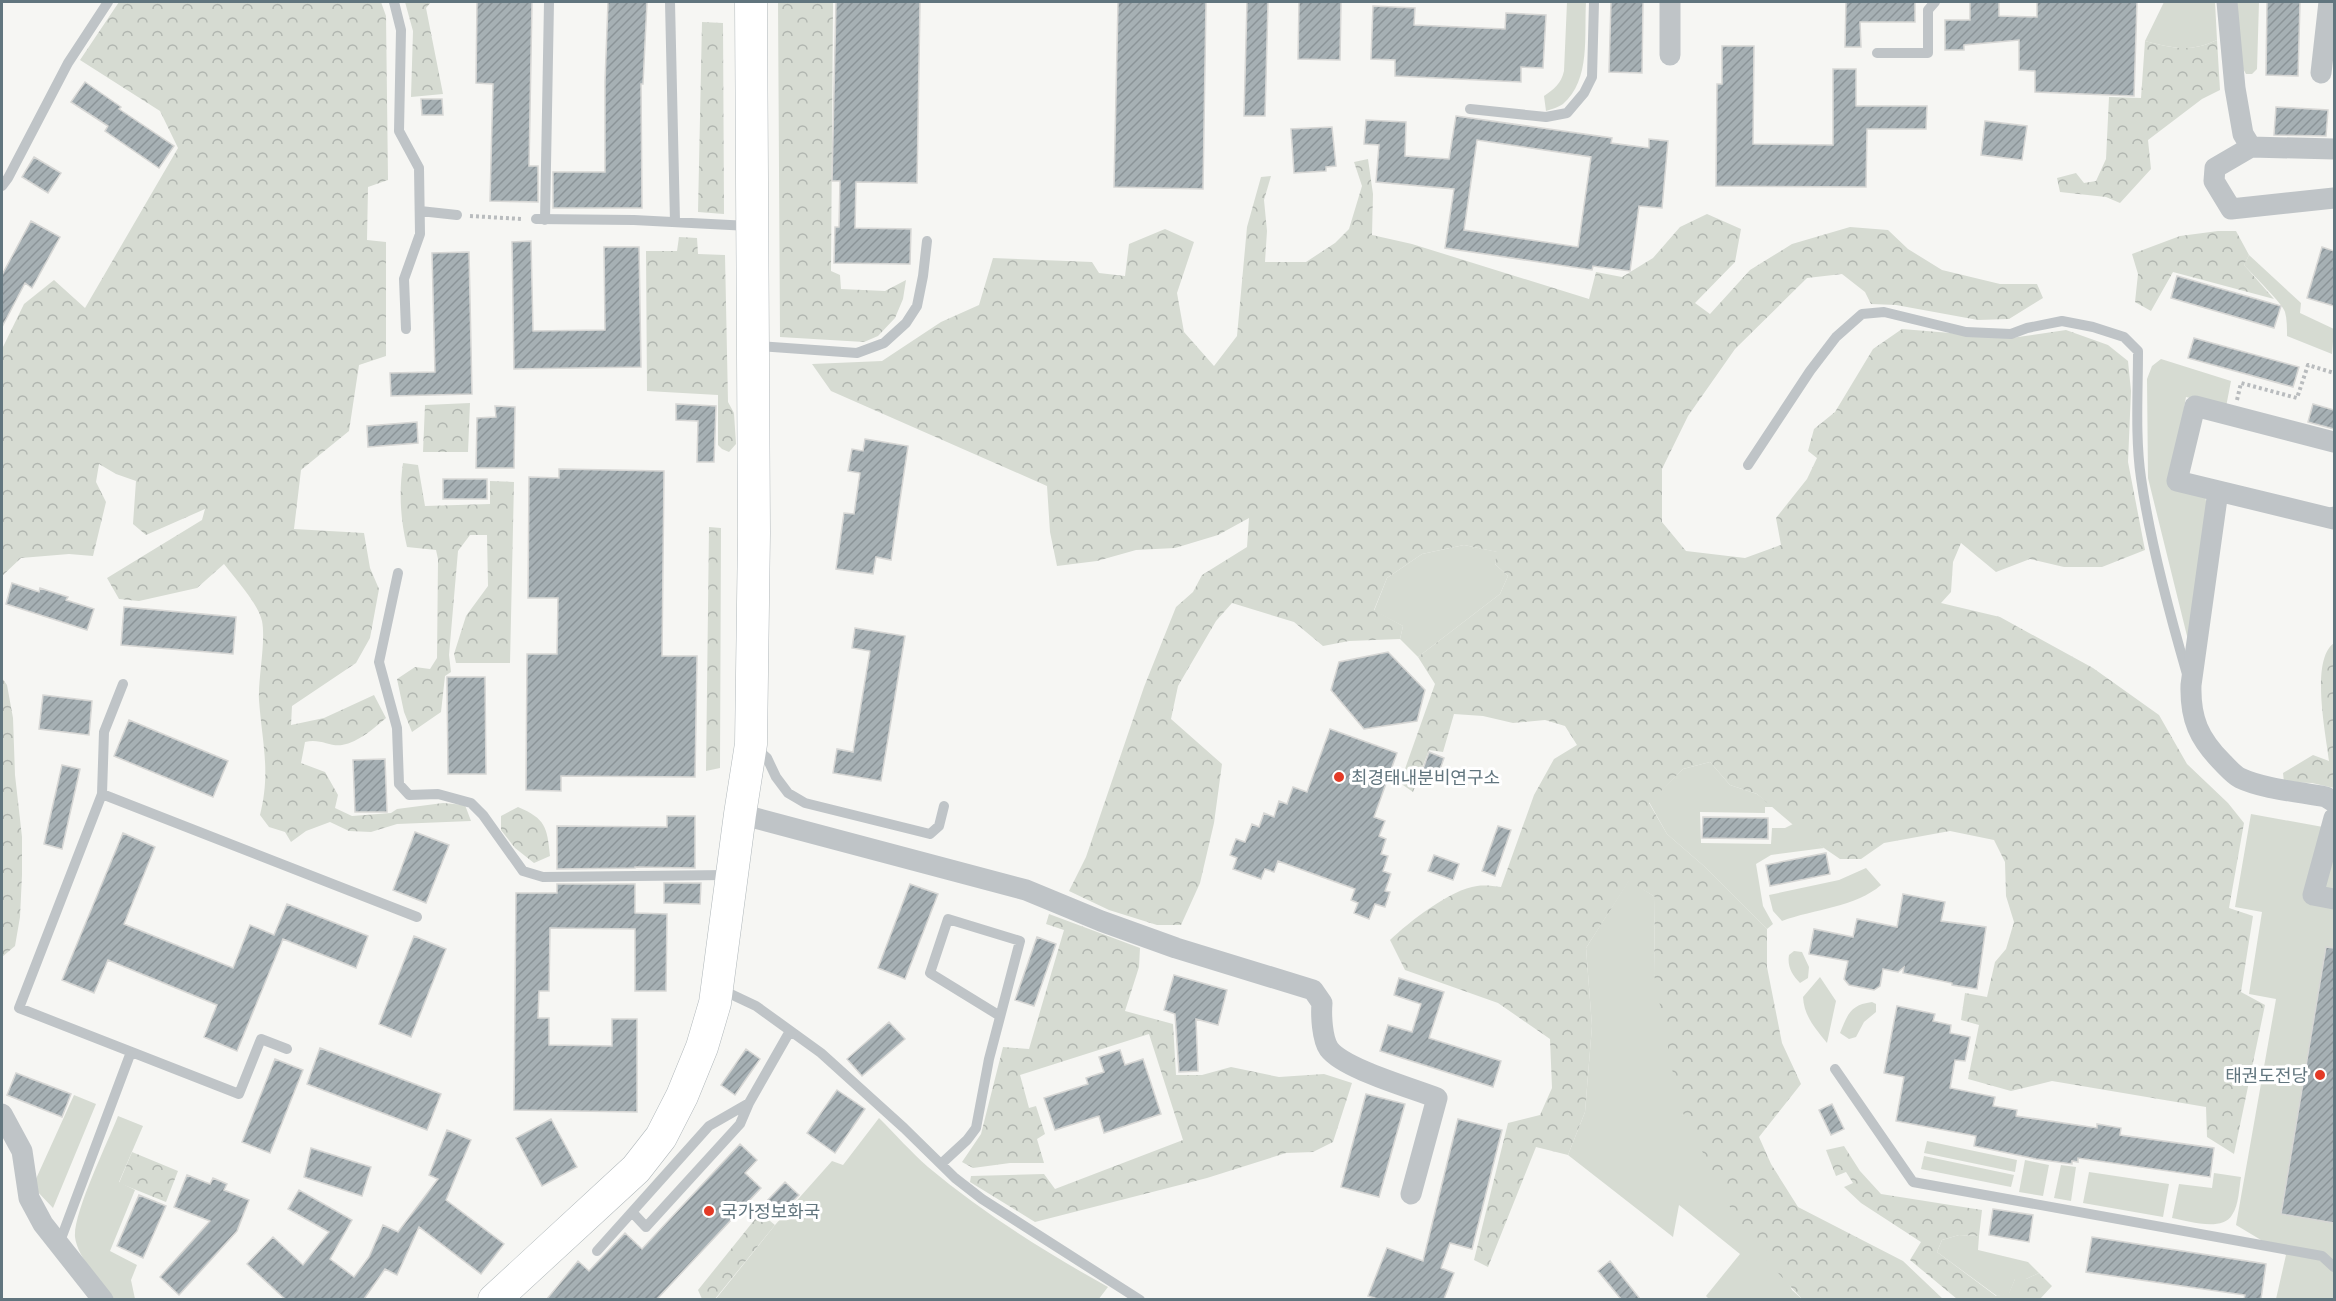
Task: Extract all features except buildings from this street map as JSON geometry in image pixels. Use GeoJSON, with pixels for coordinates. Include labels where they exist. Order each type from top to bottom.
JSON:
{"type":"FeatureCollection","features":[{"type":"Feature","properties":{"kind":"street"},"geometry":{"type":"LineString","coordinates":[[494,1299],[636,1169],[661,1137],[702,1047],[717,988],[751,744],[754,346],[751,2]]}},
{"type":"Feature","properties":{"kind":"street"},"geometry":{"type":"LineString","coordinates":[[1670,2],[1670,55]]}},
{"type":"Feature","properties":{"kind":"street"},"geometry":{"type":"LineString","coordinates":[[2227,2],[2235,88],[2243,134],[2251,147]]}},
{"type":"Feature","properties":{"kind":"street"},"geometry":{"type":"LineString","coordinates":[[2321,73],[2329,2]]}},
{"type":"Feature","properties":{"kind":"street"},"geometry":{"type":"LineString","coordinates":[[2334,149],[2251,147],[2215,168],[2214,181],[2231,209],[2334,198]]}},
{"type":"Feature","properties":{"kind":"street"},"geometry":{"type":"LineString","coordinates":[[2334,442],[2195,406],[2177,481],[2334,519],[2334,517]]}},
{"type":"Feature","properties":{"kind":"street"},"geometry":{"type":"LineString","coordinates":[[2218,491],[2190,706],[2202,738],[2213,753],[2239,778],[2326,797],[2334,802]]}},
{"type":"Feature","properties":{"kind":"street"},"geometry":{"type":"LineString","coordinates":[[740,814],[1026,890],[1101,921],[1176,948],[1313,990],[1322,1003],[1321,1019],[1329,1049],[1356,1068],[1437,1098],[1411,1194]]}},
{"type":"Feature","properties":{"kind":"street"},"geometry":{"type":"LineString","coordinates":[[2334,818],[2313,895],[2334,899]]}},
{"type":"Feature","properties":{"kind":"street"},"geometry":{"type":"LineString","coordinates":[[2,1114],[22,1152],[29,1198],[43,1224],[103,1299]]}},
{"type":"Feature","properties":{"kind":"lane"},"geometry":{"type":"LineString","coordinates":[[2,186],[9,178],[68,63],[108,2]]}},
{"type":"Feature","properties":{"kind":"lane"},"geometry":{"type":"LineString","coordinates":[[394,2],[401,30],[399,131],[419,168],[420,234],[404,279],[406,329]]}},
{"type":"Feature","properties":{"kind":"lane"},"geometry":{"type":"LineString","coordinates":[[549,2],[540,220],[675,222],[753,226]]}},
{"type":"Feature","properties":{"kind":"lane"},"geometry":{"type":"LineString","coordinates":[[670,2],[675,222]]}},
{"type":"Feature","properties":{"kind":"lane"},"geometry":{"type":"LineString","coordinates":[[1470,109],[1546,117],[1567,113],[1584,93],[1592,77],[1594,2]]}},
{"type":"Feature","properties":{"kind":"lane"},"geometry":{"type":"LineString","coordinates":[[1877,53],[1928,53],[1928,10],[1935,2]]}},
{"type":"Feature","properties":{"kind":"lane"},"geometry":{"type":"LineString","coordinates":[[420,211],[457,215]]}},
{"type":"Feature","properties":{"kind":"lane"},"geometry":{"type":"LineString","coordinates":[[754,346],[857,353],[884,342],[906,323],[916,306],[923,276],[927,241]]}},
{"type":"Feature","properties":{"kind":"lane"},"geometry":{"type":"LineString","coordinates":[[1748,465],[1817,362],[1836,337],[1862,314],[1884,312],[1966,332],[2011,334],[2027,328],[2062,321],[2124,337],[2138,351],[2138,455],[2141,478],[2151,535],[2191,685]]}},
{"type":"Feature","properties":{"kind":"lane"},"geometry":{"type":"LineString","coordinates":[[398,573],[379,662],[397,728],[399,784],[409,795],[438,795],[471,804],[483,815],[523,871],[543,877],[732,875]]}},
{"type":"Feature","properties":{"kind":"lane"},"geometry":{"type":"LineString","coordinates":[[123,684],[104,732],[102,794],[19,1008],[239,1094],[261,1039],[287,1049]]}},
{"type":"Feature","properties":{"kind":"lane"},"geometry":{"type":"LineString","coordinates":[[751,744],[767,758],[776,777],[788,793],[805,803],[930,834],[939,826],[944,806]]}},
{"type":"Feature","properties":{"kind":"lane"},"geometry":{"type":"LineString","coordinates":[[102,794],[417,917]]}},
{"type":"Feature","properties":{"kind":"lane"},"geometry":{"type":"LineString","coordinates":[[940,1164],[967,1140],[975,1128],[989,1059],[1020,941],[948,919],[930,973],[1000,1016]]}},
{"type":"Feature","properties":{"kind":"lane"},"geometry":{"type":"LineString","coordinates":[[717,988],[756,1006],[821,1053],[955,1178],[982,1199],[1140,1299]]}},
{"type":"Feature","properties":{"kind":"lane"},"geometry":{"type":"LineString","coordinates":[[632,1212],[646,1227],[740,1124],[749,1103],[790,1031]]}},
{"type":"Feature","properties":{"kind":"lane"},"geometry":{"type":"LineString","coordinates":[[59,1244],[131,1052]]}},
{"type":"Feature","properties":{"kind":"lane"},"geometry":{"type":"LineString","coordinates":[[1835,1069],[1914,1182],[2322,1256],[2334,1267]]}},
{"type":"Feature","properties":{"kind":"lane"},"geometry":{"type":"LineString","coordinates":[[597,1251],[709,1126],[749,1103]]}},
{"type":"Feature","properties":{"kind":"path"},"geometry":{"type":"LineString","coordinates":[[457,215],[540,220]]}},
{"type":"Feature","properties":{"kind":"path"},"geometry":{"type":"LineString","coordinates":[[2233,416],[2241,383],[2298,398],[2308,365],[2334,373]]}},
{"type":"Feature","properties":{"kind":"green space"},"geometry":{"type":"Polygon","coordinates":[[[119,2],[381,2],[386,16],[388,180],[368,187],[367,240],[386,242],[386,356],[359,365],[349,431],[301,470],[294,529],[364,533],[370,568],[379,589],[370,638],[356,663],[292,706],[291,725],[324,718],[374,695],[386,718],[366,734],[342,745],[315,741],[305,742],[301,763],[325,772],[338,795],[335,808],[352,816],[391,813],[397,809],[443,803],[465,805],[471,821],[397,824],[371,832],[349,831],[330,822],[306,831],[291,842],[285,832],[269,827],[260,815],[265,785],[265,757],[259,700],[263,630],[260,615],[252,600],[224,564],[197,588],[139,601],[119,599],[107,578],[202,520],[205,509],[146,535],[133,524],[136,481],[116,474],[99,464],[96,482],[106,502],[93,556],[69,554],[21,558],[2,576],[2,349],[24,304],[54,280],[85,308],[178,148],[160,111],[80,60],[119,2]]]}},
{"type":"Feature","properties":{"kind":"green space"},"geometry":{"type":"Polygon","coordinates":[[[405,2],[431,2],[426,8],[443,94],[411,97],[413,31],[405,2]]]}},
{"type":"Feature","properties":{"kind":"green space"},"geometry":{"type":"Polygon","coordinates":[[[778,2],[833,2],[831,271],[840,275],[841,289],[885,291],[906,280],[903,299],[895,318],[878,336],[864,342],[780,337],[778,2]]]}},
{"type":"Feature","properties":{"kind":"green space"},"geometry":{"type":"Polygon","coordinates":[[[1567,2],[1586,2],[1582,70],[1572,94],[1561,105],[1546,111],[1544,96],[1557,86],[1564,71],[1567,2]]]}},
{"type":"Feature","properties":{"kind":"green space"},"geometry":{"type":"Polygon","coordinates":[[[2164,2],[2215,2],[2217,40],[2189,48],[2164,46],[2145,41],[2164,2]]]}},
{"type":"Feature","properties":{"kind":"green space"},"geometry":{"type":"Polygon","coordinates":[[[2237,2],[2259,2],[2257,69],[2252,74],[2246,74],[2241,65],[2237,2]]]}},
{"type":"Feature","properties":{"kind":"green space"},"geometry":{"type":"Polygon","coordinates":[[[702,22],[723,23],[724,214],[698,212],[702,22]]]}},
{"type":"Feature","properties":{"kind":"green space"},"geometry":{"type":"Polygon","coordinates":[[[2217,40],[2220,90],[2202,99],[2148,140],[2151,169],[2120,203],[2106,197],[2060,192],[2057,178],[2076,173],[2084,183],[2096,181],[2106,159],[2109,97],[2141,98],[2145,41],[2164,46],[2189,48],[2217,40]]]}},
{"type":"Feature","properties":{"kind":"green space"},"geometry":{"type":"Polygon","coordinates":[[[1368,159],[1373,194],[1372,235],[1412,244],[1589,299],[1596,272],[1622,277],[1653,258],[1680,227],[1707,214],[1741,229],[1735,262],[1695,303],[1710,314],[1750,270],[1792,244],[1850,227],[1888,230],[1908,249],[1942,270],[2000,284],[2037,284],[2043,298],[2009,319],[1978,320],[1896,305],[1871,304],[1865,292],[1842,274],[1807,278],[1735,349],[1688,416],[1662,469],[1662,522],[1686,551],[1745,558],[1781,545],[1776,518],[1807,479],[1817,458],[1808,451],[1814,429],[1835,412],[1873,349],[1902,329],[2011,338],[2066,330],[2108,345],[2128,361],[2131,391],[2128,462],[2145,550],[2102,567],[2064,567],[2030,559],[1996,572],[1961,543],[1953,562],[1951,592],[1941,603],[2000,617],[2093,668],[2159,715],[2187,764],[2228,803],[2244,823],[2229,908],[2253,916],[2241,992],[2265,1005],[2234,1154],[2207,1137],[2206,1107],[2052,1081],[2011,1091],[1968,1079],[1979,1025],[1961,1020],[1965,993],[1987,997],[1995,962],[2006,949],[2014,922],[2006,896],[2005,862],[1994,840],[1950,831],[1884,843],[1861,859],[1840,859],[1805,835],[1757,794],[1730,785],[1710,762],[1683,769],[1649,803],[1667,834],[1705,867],[1767,929],[1767,967],[1782,1043],[1801,1084],[1759,1137],[1771,1164],[1798,1207],[1903,1261],[1943,1299],[1802,1299],[1745,1237],[1679,1105],[1654,974],[1655,897],[1629,881],[1586,948],[1592,1026],[1585,1112],[1568,1155],[1536,1147],[1488,1267],[1474,1260],[1508,1123],[1540,1115],[1552,1088],[1550,1039],[1498,1003],[1405,970],[1390,940],[1419,916],[1455,893],[1477,886],[1501,887],[1534,795],[1554,759],[1577,745],[1565,726],[1545,720],[1513,723],[1483,716],[1454,714],[1443,752],[1429,750],[1413,792],[1400,783],[1435,684],[1418,657],[1500,594],[1508,576],[1495,564],[1497,552],[1464,545],[1422,554],[1387,578],[1374,610],[1403,626],[1400,639],[1349,641],[1323,646],[1294,622],[1232,603],[1216,621],[1178,686],[1171,719],[1222,764],[1214,823],[1200,883],[1181,925],[1157,925],[1109,910],[1069,891],[1086,857],[1144,687],[1176,607],[1193,592],[1202,575],[1247,547],[1249,518],[1218,535],[1175,548],[1136,550],[1097,561],[1057,566],[1050,532],[1047,486],[831,391],[812,364],[882,361],[941,322],[979,305],[993,258],[1092,262],[1099,273],[1125,276],[1129,244],[1165,229],[1194,242],[1177,293],[1184,332],[1214,366],[1237,336],[1247,227],[1261,177],[1271,176],[1264,200],[1267,231],[1265,262],[1306,262],[1335,243],[1349,229],[1362,186],[1354,162],[1368,159]]]}},
{"type":"Feature","properties":{"kind":"green space"},"geometry":{"type":"Polygon","coordinates":[[[2236,231],[2249,255],[2244,265],[2274,299],[2173,272],[2151,311],[2135,302],[2138,274],[2132,254],[2180,236],[2236,231]]]}},
{"type":"Feature","properties":{"kind":"green space"},"geometry":{"type":"Polygon","coordinates":[[[679,237],[697,238],[698,254],[725,255],[728,402],[734,413],[736,444],[729,452],[718,445],[718,395],[647,391],[646,251],[677,251],[679,237]]]}},
{"type":"Feature","properties":{"kind":"green space"},"geometry":{"type":"Polygon","coordinates":[[[2249,255],[2301,303],[2300,313],[2334,329],[2332,354],[2287,336],[2283,308],[2244,265],[2249,255]]]}},
{"type":"Feature","properties":{"kind":"green space"},"geometry":{"type":"Polygon","coordinates":[[[2161,359],[2231,381],[2226,407],[2186,397],[2171,484],[2205,495],[2207,507],[2190,648],[2148,478],[2147,379],[2152,366],[2161,359]]]}},
{"type":"Feature","properties":{"kind":"green space"},"geometry":{"type":"Polygon","coordinates":[[[470,403],[468,452],[423,452],[425,405],[470,403]]]}},
{"type":"Feature","properties":{"kind":"green space"},"geometry":{"type":"Polygon","coordinates":[[[403,463],[418,465],[425,506],[490,504],[490,481],[514,482],[510,663],[456,663],[454,654],[466,616],[488,586],[487,535],[470,535],[458,551],[449,655],[451,672],[445,676],[441,712],[412,732],[404,712],[397,679],[415,667],[430,669],[437,658],[438,559],[436,550],[407,547],[401,505],[403,463]]]}},
{"type":"Feature","properties":{"kind":"green space"},"geometry":{"type":"Polygon","coordinates":[[[709,527],[721,528],[720,768],[706,771],[709,527]]]}},
{"type":"Feature","properties":{"kind":"green space"},"geometry":{"type":"Polygon","coordinates":[[[1464,545],[1498,552],[1495,564],[1508,576],[1500,594],[1418,657],[1400,639],[1403,626],[1374,611],[1387,578],[1422,554],[1464,545]]]}},
{"type":"Feature","properties":{"kind":"green space"},"geometry":{"type":"Polygon","coordinates":[[[2334,643],[2334,788],[2312,783],[2284,782],[2283,773],[2313,755],[2329,761],[2321,681],[2327,652],[2334,643]]]}},
{"type":"Feature","properties":{"kind":"green space"},"geometry":{"type":"Polygon","coordinates":[[[2,678],[7,685],[13,718],[15,775],[22,837],[22,875],[20,917],[15,946],[2,957],[2,678]]]}},
{"type":"Feature","properties":{"kind":"green space"},"geometry":{"type":"Polygon","coordinates":[[[1710,762],[1730,785],[1757,794],[1774,807],[1765,807],[1765,813],[1700,812],[1701,843],[1771,844],[1772,828],[1785,828],[1793,824],[1824,848],[1771,855],[1756,864],[1763,906],[1773,924],[1767,929],[1705,867],[1667,834],[1649,802],[1683,769],[1710,762]]]}},
{"type":"Feature","properties":{"kind":"green space"},"geometry":{"type":"Polygon","coordinates":[[[518,807],[540,820],[548,838],[550,856],[534,863],[515,848],[501,830],[501,816],[518,807]]]}},
{"type":"Feature","properties":{"kind":"green space"},"geometry":{"type":"Polygon","coordinates":[[[2251,814],[2323,827],[2334,848],[2334,1299],[2276,1299],[2286,1255],[2236,1225],[2276,999],[2249,994],[2262,912],[2235,907],[2251,814]]]}},
{"type":"Feature","properties":{"kind":"green space"},"geometry":{"type":"Polygon","coordinates":[[[1866,868],[1881,885],[1859,898],[1782,921],[1773,911],[1769,895],[1839,880],[1866,868]]]}},
{"type":"Feature","properties":{"kind":"green space"},"geometry":{"type":"Polygon","coordinates":[[[1629,880],[1655,897],[1654,974],[1792,1290],[1802,1299],[1709,1299],[1706,1296],[1740,1254],[1679,1205],[1673,1237],[1568,1155],[1585,1112],[1592,1026],[1586,948],[1629,880]]]}},
{"type":"Feature","properties":{"kind":"green space"},"geometry":{"type":"Polygon","coordinates":[[[1049,914],[1140,948],[1139,967],[1125,1011],[1173,1024],[1176,1075],[1202,1075],[1231,1067],[1279,1077],[1324,1074],[1352,1083],[1333,1142],[1313,1152],[1286,1153],[1207,1178],[1035,1222],[970,1182],[971,1176],[1044,1174],[1055,1189],[1183,1140],[1149,1034],[1020,1075],[1029,1108],[1036,1106],[1045,1134],[1037,1139],[1044,1163],[1010,1163],[973,1168],[962,1162],[981,1134],[1003,1047],[1029,1049],[1064,930],[1046,924],[1049,914]]]}},
{"type":"Feature","properties":{"kind":"green space"},"geometry":{"type":"Polygon","coordinates":[[[1794,951],[1802,952],[1809,967],[1808,978],[1800,983],[1789,967],[1789,955],[1794,951]]]}},
{"type":"Feature","properties":{"kind":"green space"},"geometry":{"type":"Polygon","coordinates":[[[1820,977],[1836,1001],[1827,1043],[1808,1016],[1803,997],[1820,977]]]}},
{"type":"Feature","properties":{"kind":"green space"},"geometry":{"type":"Polygon","coordinates":[[[1872,1002],[1876,1004],[1876,1012],[1864,1022],[1856,1037],[1849,1039],[1840,1033],[1854,1008],[1872,1002]]]}},
{"type":"Feature","properties":{"kind":"green space"},"geometry":{"type":"Polygon","coordinates":[[[74,1095],[96,1104],[53,1208],[35,1189],[35,1181],[74,1095]]]}},
{"type":"Feature","properties":{"kind":"green space"},"geometry":{"type":"Polygon","coordinates":[[[118,1116],[143,1126],[119,1182],[135,1190],[110,1251],[137,1265],[131,1280],[135,1299],[114,1299],[85,1261],[75,1237],[79,1212],[85,1195],[118,1116]]]}},
{"type":"Feature","properties":{"kind":"green space"},"geometry":{"type":"Polygon","coordinates":[[[879,1118],[928,1167],[970,1200],[1038,1246],[1108,1287],[1098,1300],[715,1300],[775,1225],[832,1161],[843,1165],[879,1118]]]}},
{"type":"Feature","properties":{"kind":"green space"},"geometry":{"type":"Polygon","coordinates":[[[1927,1141],[2017,1160],[2015,1172],[1924,1153],[1927,1141]]]}},
{"type":"Feature","properties":{"kind":"green space"},"geometry":{"type":"Polygon","coordinates":[[[1844,1146],[1860,1171],[1881,1194],[1982,1210],[1979,1236],[1959,1235],[1942,1240],[1937,1252],[1996,1296],[2009,1293],[2015,1279],[2026,1279],[2039,1273],[2052,1286],[2040,1299],[1957,1299],[1910,1260],[1921,1242],[1861,1203],[1844,1187],[1853,1183],[1846,1172],[1836,1176],[1826,1150],[1844,1146]]]}},
{"type":"Feature","properties":{"kind":"green space"},"geometry":{"type":"Polygon","coordinates":[[[132,1152],[178,1171],[166,1202],[119,1183],[132,1152]]]}},
{"type":"Feature","properties":{"kind":"green space"},"geometry":{"type":"Polygon","coordinates":[[[1924,1156],[2014,1175],[2011,1187],[1921,1169],[1924,1156]]]}},
{"type":"Feature","properties":{"kind":"green space"},"geometry":{"type":"Polygon","coordinates":[[[2025,1160],[2049,1165],[2043,1196],[2019,1192],[2025,1160]]]}},
{"type":"Feature","properties":{"kind":"green space"},"geometry":{"type":"Polygon","coordinates":[[[2061,1165],[2076,1167],[2071,1201],[2054,1198],[2061,1165]]]}},
{"type":"Feature","properties":{"kind":"green space"},"geometry":{"type":"Polygon","coordinates":[[[2089,1172],[2169,1184],[2163,1217],[2083,1203],[2089,1172]]]}},
{"type":"Feature","properties":{"kind":"green space"},"geometry":{"type":"Polygon","coordinates":[[[2214,1173],[2241,1177],[2232,1215],[2221,1223],[2213,1224],[2172,1218],[2179,1184],[2212,1188],[2214,1173]]]}},
{"type":"Feature","properties":{"kind":"green space"},"geometry":{"type":"Polygon","coordinates":[[[760,1213],[775,1225],[715,1299],[702,1299],[698,1290],[760,1213]]]}},
{"type":"Feature","properties":{"kind":"green space"},"geometry":{"type":"Polygon","coordinates":[[[1959,1235],[1979,1236],[1978,1250],[2028,1262],[2039,1273],[2026,1279],[2015,1279],[2009,1294],[1997,1296],[1937,1252],[1942,1240],[1959,1235]]]}},
{"type":"Feature","properties":{"kind":"place","name":"최경태내분비연구소"},"geometry":{"type":"Point","coordinates":[1339,777]}},
{"type":"Feature","properties":{"kind":"place","name":"태권도전당"},"geometry":{"type":"Point","coordinates":[2320,1075]}},
{"type":"Feature","properties":{"kind":"place","name":"국가정보화국"},"geometry":{"type":"Point","coordinates":[709,1211]}}]}
